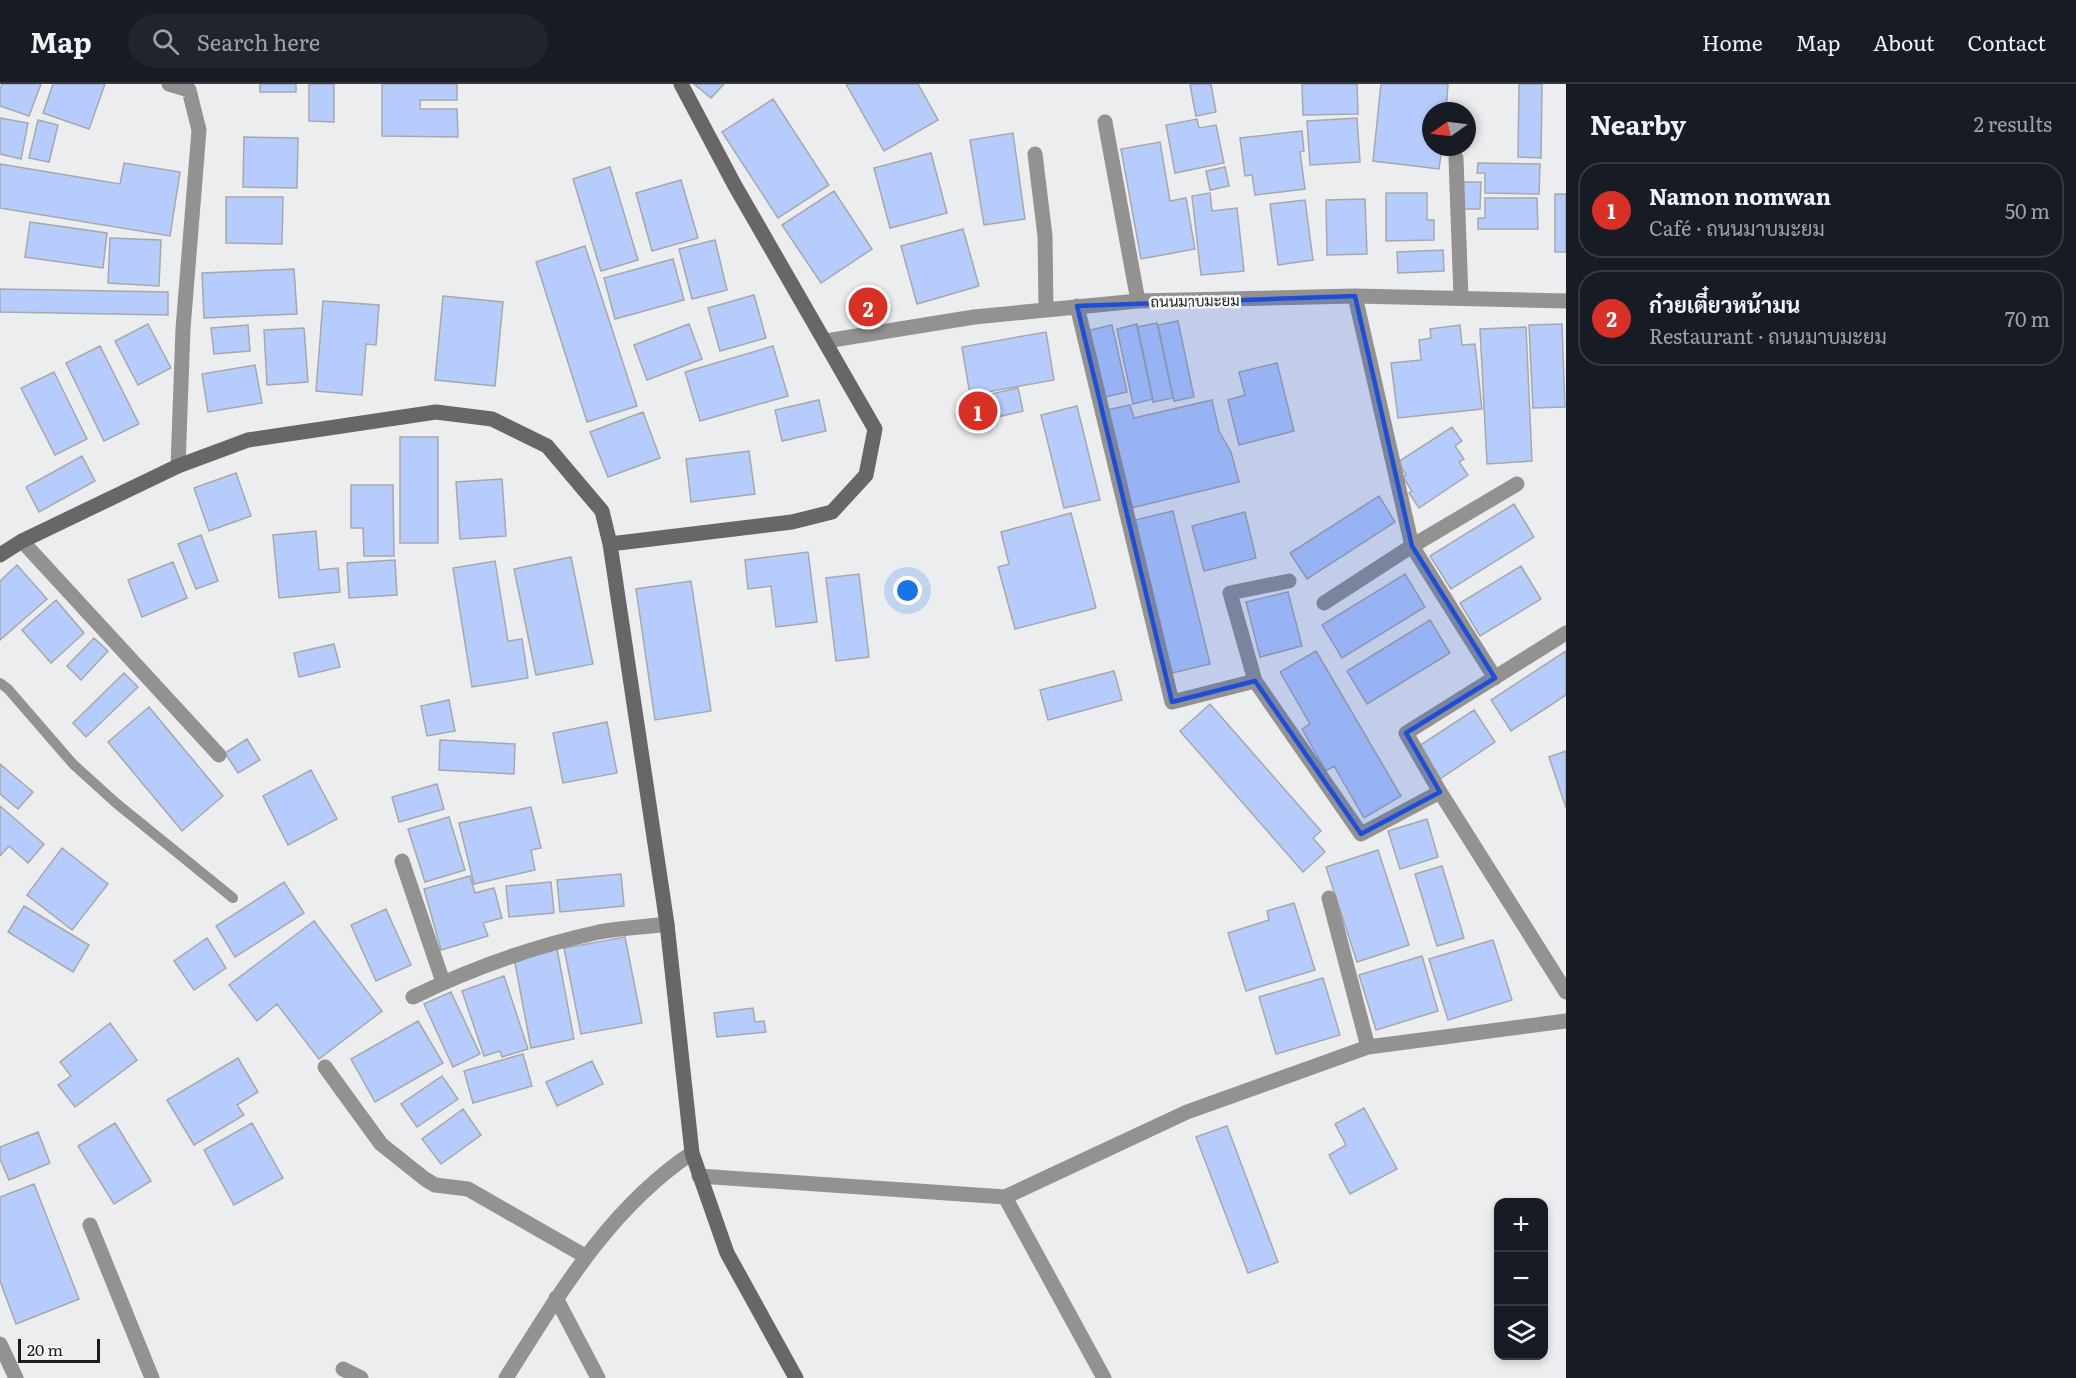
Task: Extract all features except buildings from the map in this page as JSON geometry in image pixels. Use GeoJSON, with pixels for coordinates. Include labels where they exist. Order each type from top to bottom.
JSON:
{"type":"FeatureCollection","features":[{"type":"Feature","properties":{"kind":"street"},"geometry":{"type":"LineString","coordinates":[[169,84],[189,90],[199,130],[183,328],[178,466]]}},
{"type":"Feature","properties":{"kind":"street"},"geometry":{"type":"LineString","coordinates":[[610,544],[792,522],[831,512],[866,476],[875,429],[734,184],[681,84]]}},
{"type":"Feature","properties":{"kind":"street"},"geometry":{"type":"LineString","coordinates":[[1105,122],[1138,301]]}},
{"type":"Feature","properties":{"kind":"street"},"geometry":{"type":"LineString","coordinates":[[1035,154],[1045,236],[1046,310]]}},
{"type":"Feature","properties":{"kind":"street"},"geometry":{"type":"LineString","coordinates":[[1456,159],[1461,298]]}},
{"type":"Feature","properties":{"kind":"street"},"geometry":{"type":"LineString","coordinates":[[1355,296],[1412,546],[1495,678]]}},
{"type":"Feature","properties":{"kind":"street","name":"ถนนมาบมะยม"},"geometry":{"type":"LineString","coordinates":[[826,341],[974,317],[1138,301],[1355,296],[1566,301]]}},
{"type":"Feature","properties":{"kind":"street"},"geometry":{"type":"LineString","coordinates":[[1077,306],[1172,702],[1256,681]]}},
{"type":"Feature","properties":{"kind":"street"},"geometry":{"type":"LineString","coordinates":[[0,555],[22,541],[178,466],[248,440],[436,412],[492,419],[547,446],[602,511],[610,544],[667,924],[692,1153],[726,1253],[796,1378]]}},
{"type":"Feature","properties":{"kind":"street"},"geometry":{"type":"LineString","coordinates":[[1324,603],[1412,546],[1517,484]]}},
{"type":"Feature","properties":{"kind":"street"},"geometry":{"type":"LineString","coordinates":[[22,541],[219,755]]}},
{"type":"Feature","properties":{"kind":"street"},"geometry":{"type":"LineString","coordinates":[[1289,581],[1230,593],[1256,681],[1361,834],[1440,792]]}},
{"type":"Feature","properties":{"kind":"street"},"geometry":{"type":"LineString","coordinates":[[1566,633],[1406,733],[1440,792],[1566,992]]}},
{"type":"Feature","properties":{"kind":"street"},"geometry":{"type":"LineString","coordinates":[[402,861],[443,982]]}},
{"type":"Feature","properties":{"kind":"street"},"geometry":{"type":"LineString","coordinates":[[1329,898],[1368,1047]]}},
{"type":"Feature","properties":{"kind":"street"},"geometry":{"type":"LineString","coordinates":[[413,997],[443,982],[501,959],[600,932],[667,924]]}},
{"type":"Feature","properties":{"kind":"street"},"geometry":{"type":"LineString","coordinates":[[699,1176],[1005,1197],[1187,1112],[1368,1047],[1566,1021]]}},
{"type":"Feature","properties":{"kind":"street"},"geometry":{"type":"LineString","coordinates":[[325,1066],[381,1144],[425,1179],[435,1185],[468,1189],[585,1256]]}},
{"type":"Feature","properties":{"kind":"street"},"geometry":{"type":"LineString","coordinates":[[506,1378],[585,1256],[658,1178],[692,1153]]}},
{"type":"Feature","properties":{"kind":"street"},"geometry":{"type":"LineString","coordinates":[[1005,1197],[1104,1378]]}},
{"type":"Feature","properties":{"kind":"street"},"geometry":{"type":"LineString","coordinates":[[90,1225],[152,1378]]}},
{"type":"Feature","properties":{"kind":"street"},"geometry":{"type":"LineString","coordinates":[[556,1298],[598,1378]]}},
{"type":"Feature","properties":{"kind":"street"},"geometry":{"type":"LineString","coordinates":[[0,1344],[16,1378]]}},
{"type":"Feature","properties":{"kind":"street"},"geometry":{"type":"LineString","coordinates":[[343,1369],[361,1378]]}},
{"type":"Feature","properties":{"kind":"lane"},"geometry":{"type":"LineString","coordinates":[[0,683],[8,688],[73,764],[116,803],[233,898]]}},
{"type":"Feature","properties":{"kind":"highlighted area"},"geometry":{"type":"Polygon","coordinates":[[[1355,296],[1412,546],[1495,678],[1406,733],[1440,792],[1361,834],[1255,681],[1172,702],[1077,306],[1355,296]]]}},
{"type":"Feature","properties":{"kind":"place","name":"ก๋วยเตี๋ยวหน้ามน"},"geometry":{"type":"Point","coordinates":[868,307]}},
{"type":"Feature","properties":{"kind":"place","name":"Namon nomwan"},"geometry":{"type":"Point","coordinates":[978,411]}}]}
